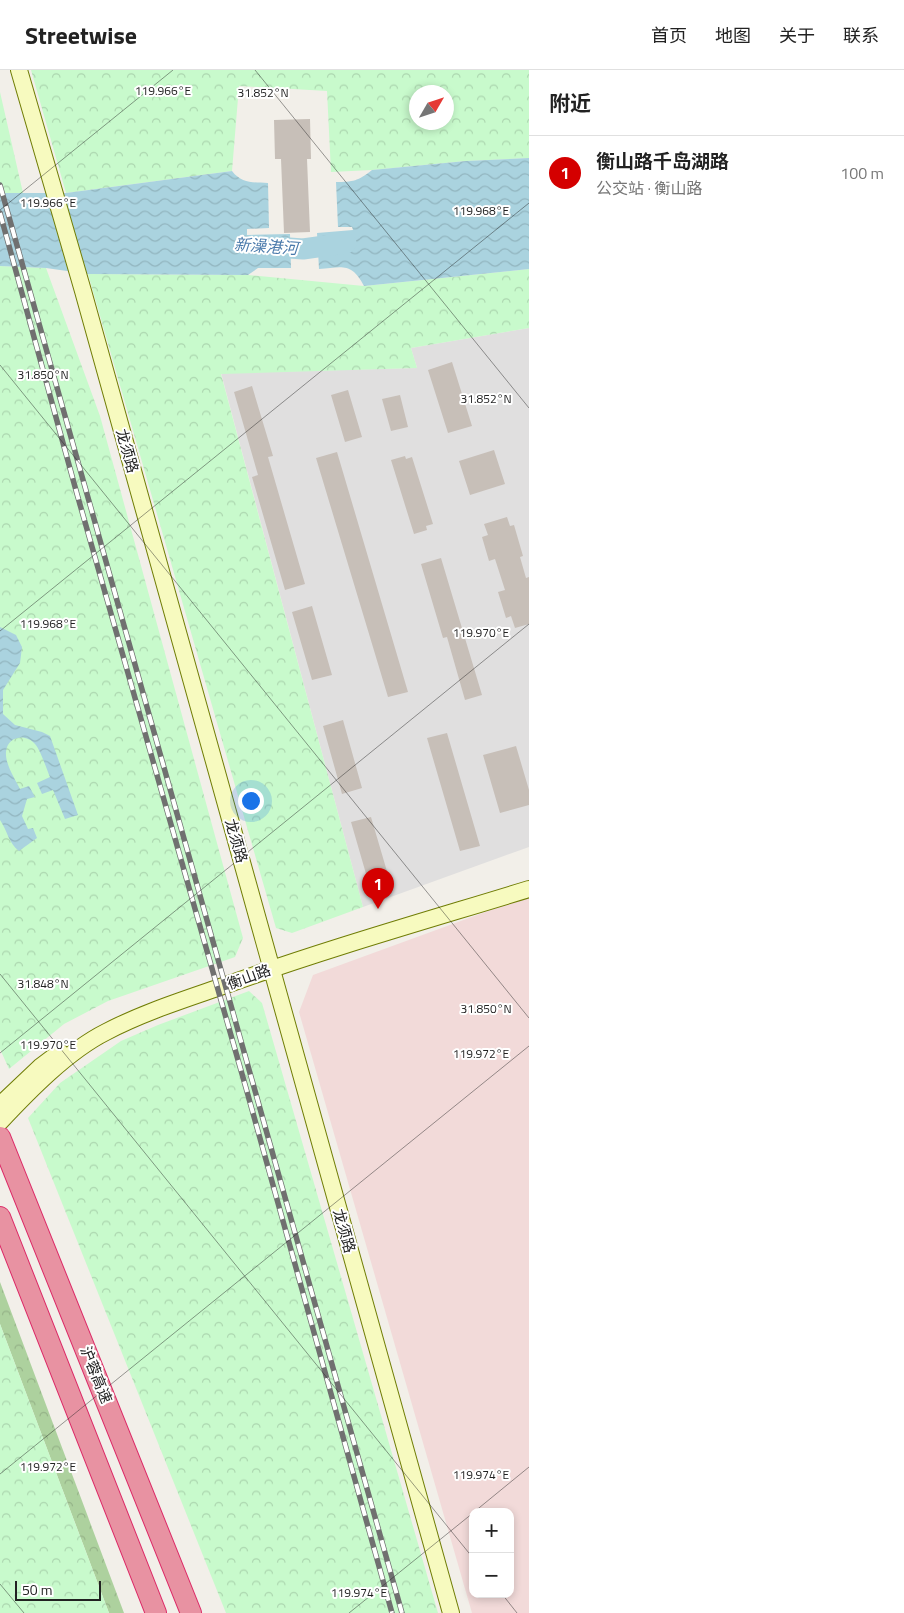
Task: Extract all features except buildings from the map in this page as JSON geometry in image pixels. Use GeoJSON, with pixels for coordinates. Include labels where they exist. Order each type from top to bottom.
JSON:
{"type":"FeatureCollection","features":[{"type":"Feature","properties":{"kind":"highway","name":"沪蓉高速"},"geometry":{"type":"LineString","coordinates":[[3,1144],[191,1613]]}},
{"type":"Feature","properties":{"kind":"highway","name":"沪蓉高速"},"geometry":{"type":"LineString","coordinates":[[0,1217],[156,1613]]}},
{"type":"Feature","properties":{"kind":"street","name":"龙须路"},"geometry":{"type":"LineString","coordinates":[[19,70],[83,291],[451,1613]]}},
{"type":"Feature","properties":{"kind":"street","name":"衡山路"},"geometry":{"type":"LineString","coordinates":[[0,1122],[23,1097],[71,1056],[106,1032],[270,964],[529,878]]}},
{"type":"Feature","properties":{"kind":"street","name":"衡山路"},"geometry":{"type":"LineString","coordinates":[[0,1105],[40,1067],[86,1033],[162,996],[529,889]]}},
{"type":"Feature","properties":{"kind":"shaded area"},"geometry":{"type":"Polygon","coordinates":[[[529,328],[529,847],[363,907],[221,373],[417,368],[411,348],[529,328]]]}},
{"type":"Feature","properties":{"kind":"shaded area"},"geometry":{"type":"Polygon","coordinates":[[[529,896],[529,1613],[472,1613],[299,1012],[313,975],[529,896]]]}},
{"type":"Feature","properties":{"kind":"green space"},"geometry":{"type":"Polygon","coordinates":[[[31,70],[529,70],[529,158],[331,172],[327,91],[239,86],[232,171],[66,193],[31,70]]]}},
{"type":"Feature","properties":{"kind":"green space"},"geometry":{"type":"Polygon","coordinates":[[[0,92],[23,193],[0,193],[0,92]]]}},
{"type":"Feature","properties":{"kind":"green space"},"geometry":{"type":"Polygon","coordinates":[[[0,266],[46,268],[100,416],[243,938],[235,957],[108,1001],[64,1024],[9,1069],[0,1049],[0,266]]]}},
{"type":"Feature","properties":{"kind":"green space"},"geometry":{"type":"Polygon","coordinates":[[[529,269],[529,328],[411,348],[417,368],[221,374],[363,907],[292,933],[276,928],[88,274],[248,275],[364,286],[529,269]]]}},
{"type":"Feature","properties":{"kind":"green space"},"geometry":{"type":"Polygon","coordinates":[[[249,991],[262,1003],[438,1613],[226,1613],[28,1118],[60,1083],[121,1041],[249,991]]]}},
{"type":"Feature","properties":{"kind":"green space"},"geometry":{"type":"Polygon","coordinates":[[[0,1282],[124,1613],[109,1613],[0,1324],[0,1282]]]}},
{"type":"Feature","properties":{"kind":"green space"},"geometry":{"type":"Polygon","coordinates":[[[0,1324],[109,1613],[0,1613],[0,1324]]]}},
{"type":"Feature","properties":{"kind":"water"},"geometry":{"type":"Polygon","coordinates":[[[529,158],[529,269],[364,286],[355,273],[346,268],[319,269],[317,233],[353,230],[352,227],[338,227],[336,182],[355,180],[372,170],[466,161],[529,158]]]}},
{"type":"Feature","properties":{"kind":"water"},"geometry":{"type":"Polygon","coordinates":[[[232,171],[244,180],[268,183],[269,228],[247,229],[247,235],[290,234],[291,268],[258,268],[248,275],[88,274],[46,268],[0,266],[0,193],[66,193],[232,171]]]}},
{"type":"Feature","properties":{"kind":"water"},"geometry":{"type":"Polygon","coordinates":[[[0,627],[16,635],[22,647],[20,663],[3,690],[3,714],[15,725],[50,736],[78,815],[65,819],[53,790],[42,794],[37,783],[50,777],[35,744],[22,737],[13,740],[7,747],[6,752],[9,766],[20,789],[29,786],[35,797],[27,799],[22,816],[28,829],[33,828],[37,838],[19,851],[13,845],[0,820],[0,627]]]}},
{"type":"Feature","properties":{"kind":"waterway","name":"新澡港河"},"geometry":{"type":"LineString","coordinates":[[262,246],[303,249],[346,243]]}},
{"type":"Feature","properties":{"kind":"railway"},"geometry":{"type":"LineString","coordinates":[[0,185],[402,1613]]}},
{"type":"Feature","properties":{"kind":"railway"},"geometry":{"type":"LineString","coordinates":[[0,213],[77,494],[246,1088],[392,1613]]}},
{"type":"Feature","properties":{"kind":"place","name":"衡山路千岛湖路"},"geometry":{"type":"Point","coordinates":[378,909]}}]}
